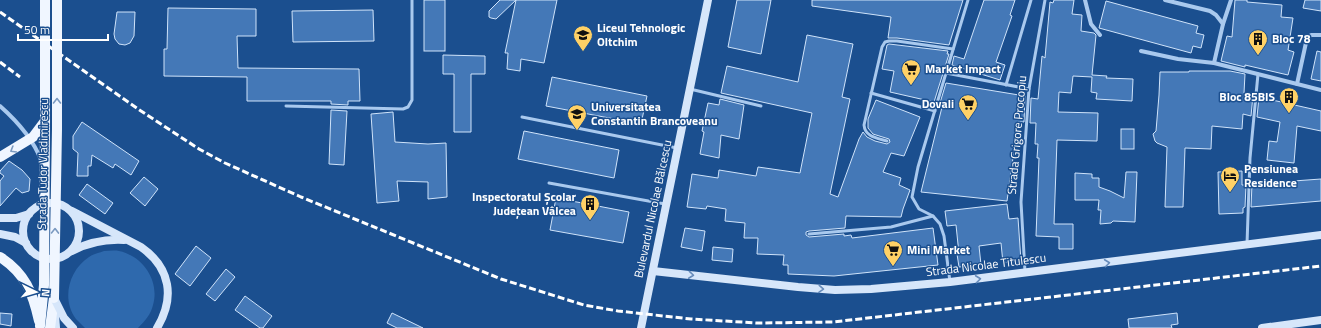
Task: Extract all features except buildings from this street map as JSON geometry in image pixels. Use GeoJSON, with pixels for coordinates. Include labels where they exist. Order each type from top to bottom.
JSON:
{"type":"FeatureCollection","features":[{"type":"Feature","properties":{"kind":"main road","name":"Strada Tudor Vladimirescu"},"geometry":{"type":"LineString","coordinates":[[44,327],[45,0]]}},
{"type":"Feature","properties":{"kind":"main road","name":"Strada Tudor Vladimirescu"},"geometry":{"type":"LineString","coordinates":[[44,327],[54,296],[57,129],[57,0]]}},
{"type":"Feature","properties":{"kind":"main road","name":"Bulevardul Nicolae Bălcescu"},"geometry":{"type":"LineString","coordinates":[[641,328],[708,0]]}},
{"type":"Feature","properties":{"kind":"main road"},"geometry":{"type":"LineString","coordinates":[[0,157],[32,137],[45,122]]}},
{"type":"Feature","properties":{"kind":"main road"},"geometry":{"type":"LineString","coordinates":[[0,218],[16,218],[29,214],[40,205],[55,203],[62,205],[150,253],[164,273],[168,288],[167,303],[163,318],[157,328]]}},
{"type":"Feature","properties":{"kind":"main road"},"geometry":{"type":"LineString","coordinates":[[56,328],[54,296],[58,270],[66,255],[75,246],[79,231],[76,219],[69,209]]}},
{"type":"Feature","properties":{"kind":"main road"},"geometry":{"type":"LineString","coordinates":[[26,243],[24,229],[29,214]]}},
{"type":"Feature","properties":{"kind":"main road"},"geometry":{"type":"LineString","coordinates":[[0,234],[15,237],[26,243],[35,254],[46,271],[54,296],[64,318],[73,328]]}},
{"type":"Feature","properties":{"kind":"main road","name":"Strada Nicolae Titulescu"},"geometry":{"type":"LineString","coordinates":[[653,271],[798,287],[835,290],[871,289],[950,282],[1025,273],[1321,235]]}},
{"type":"Feature","properties":{"kind":"main road"},"geometry":{"type":"LineString","coordinates":[[35,254],[40,257],[51,259],[66,255],[90,243],[126,240]]}},
{"type":"Feature","properties":{"kind":"main road"},"geometry":{"type":"LineString","coordinates":[[0,257],[16,269],[25,280],[32,294],[44,327]]}},
{"type":"Feature","properties":{"kind":"main road"},"geometry":{"type":"LineString","coordinates":[[1262,328],[1321,320]]}},
{"type":"Feature","properties":{"kind":"street"},"geometry":{"type":"LineString","coordinates":[[1085,0],[1091,24],[1100,35]]}},
{"type":"Feature","properties":{"kind":"street"},"geometry":{"type":"LineString","coordinates":[[1165,0],[1210,11],[1216,15],[1223,24]]}},
{"type":"Feature","properties":{"kind":"street"},"geometry":{"type":"LineString","coordinates":[[1214,63],[1223,24],[1231,0]]}},
{"type":"Feature","properties":{"kind":"street"},"geometry":{"type":"LineString","coordinates":[[1297,84],[1307,38],[1311,35],[1321,35]]}},
{"type":"Feature","properties":{"kind":"street"},"geometry":{"type":"LineString","coordinates":[[1141,51],[1178,59],[1214,63],[1321,90]]}},
{"type":"Feature","properties":{"kind":"street"},"geometry":{"type":"LineString","coordinates":[[0,106],[18,124],[34,145],[40,157],[47,181],[47,203]]}},
{"type":"Feature","properties":{"kind":"lane"},"geometry":{"type":"LineString","coordinates":[[286,106],[403,109],[408,106],[412,100],[412,0]]}},
{"type":"Feature","properties":{"kind":"lane"},"geometry":{"type":"LineString","coordinates":[[950,282],[944,236],[940,224],[933,216],[919,209],[912,197],[918,167],[968,0]]}},
{"type":"Feature","properties":{"kind":"lane"},"geometry":{"type":"LineString","coordinates":[[1006,85],[1031,0]]}},
{"type":"Feature","properties":{"kind":"lane","name":"Strada Grigore Procopiu"},"geometry":{"type":"LineString","coordinates":[[1025,273],[1021,202],[1029,89],[1045,0]]}},
{"type":"Feature","properties":{"kind":"lane"},"geometry":{"type":"LineString","coordinates":[[887,141],[864,131],[871,93],[882,47],[885,42],[896,41],[953,49]]}},
{"type":"Feature","properties":{"kind":"lane"},"geometry":{"type":"LineString","coordinates":[[946,73],[1029,89]]}},
{"type":"Feature","properties":{"kind":"lane"},"geometry":{"type":"LineString","coordinates":[[1247,244],[1250,158],[1258,74]]}},
{"type":"Feature","properties":{"kind":"lane"},"geometry":{"type":"LineString","coordinates":[[690,89],[761,106]]}},
{"type":"Feature","properties":{"kind":"lane"},"geometry":{"type":"LineString","coordinates":[[871,93],[935,111]]}},
{"type":"Feature","properties":{"kind":"lane"},"geometry":{"type":"LineString","coordinates":[[522,117],[678,148]]}},
{"type":"Feature","properties":{"kind":"lane"},"geometry":{"type":"LineString","coordinates":[[549,183],[666,204]]}},
{"type":"Feature","properties":{"kind":"lane"},"geometry":{"type":"LineString","coordinates":[[809,234],[891,227],[933,216]]}},
{"type":"Feature","properties":{"kind":"shaded area"},"geometry":{"type":"Polygon","coordinates":[[[104,251],[119,251],[135,258],[148,271],[152,279],[155,296],[153,305],[151,311],[138,328],[85,328],[76,319],[71,311],[68,294],[69,285],[76,269],[94,254],[104,251]]]}},
{"type":"Feature","properties":{"kind":"railway"},"geometry":{"type":"LineString","coordinates":[[0,12],[141,111],[199,149],[225,163],[301,197],[501,279],[584,305],[618,311],[691,319],[757,323],[833,322],[1321,266]]}},
{"type":"Feature","properties":{"kind":"railway"},"geometry":{"type":"LineString","coordinates":[[0,62],[20,77]]}},
{"type":"Feature","properties":{"kind":"place","name":"Liceul Tehnologic Oltchim"},"geometry":{"type":"Point","coordinates":[583,52]}},
{"type":"Feature","properties":{"kind":"place","name":"Bloc 78"},"geometry":{"type":"Point","coordinates":[1258,56]}},
{"type":"Feature","properties":{"kind":"place","name":"Market Impact"},"geometry":{"type":"Point","coordinates":[911,86]}},
{"type":"Feature","properties":{"kind":"place","name":"Bloc 85BIS"},"geometry":{"type":"Point","coordinates":[1289,114]}},
{"type":"Feature","properties":{"kind":"place","name":"Dovali"},"geometry":{"type":"Point","coordinates":[968,121]}},
{"type":"Feature","properties":{"kind":"place","name":"Universitatea Constantin Brancoveanu"},"geometry":{"type":"Point","coordinates":[577,131]}},
{"type":"Feature","properties":{"kind":"place","name":"Pensiunea Residence"},"geometry":{"type":"Point","coordinates":[1230,193]}},
{"type":"Feature","properties":{"kind":"place","name":"Inspectoratul Școlar Județean Vâlcea"},"geometry":{"type":"Point","coordinates":[590,221]}},
{"type":"Feature","properties":{"kind":"place","name":"Mini Market"},"geometry":{"type":"Point","coordinates":[893,267]}}]}
